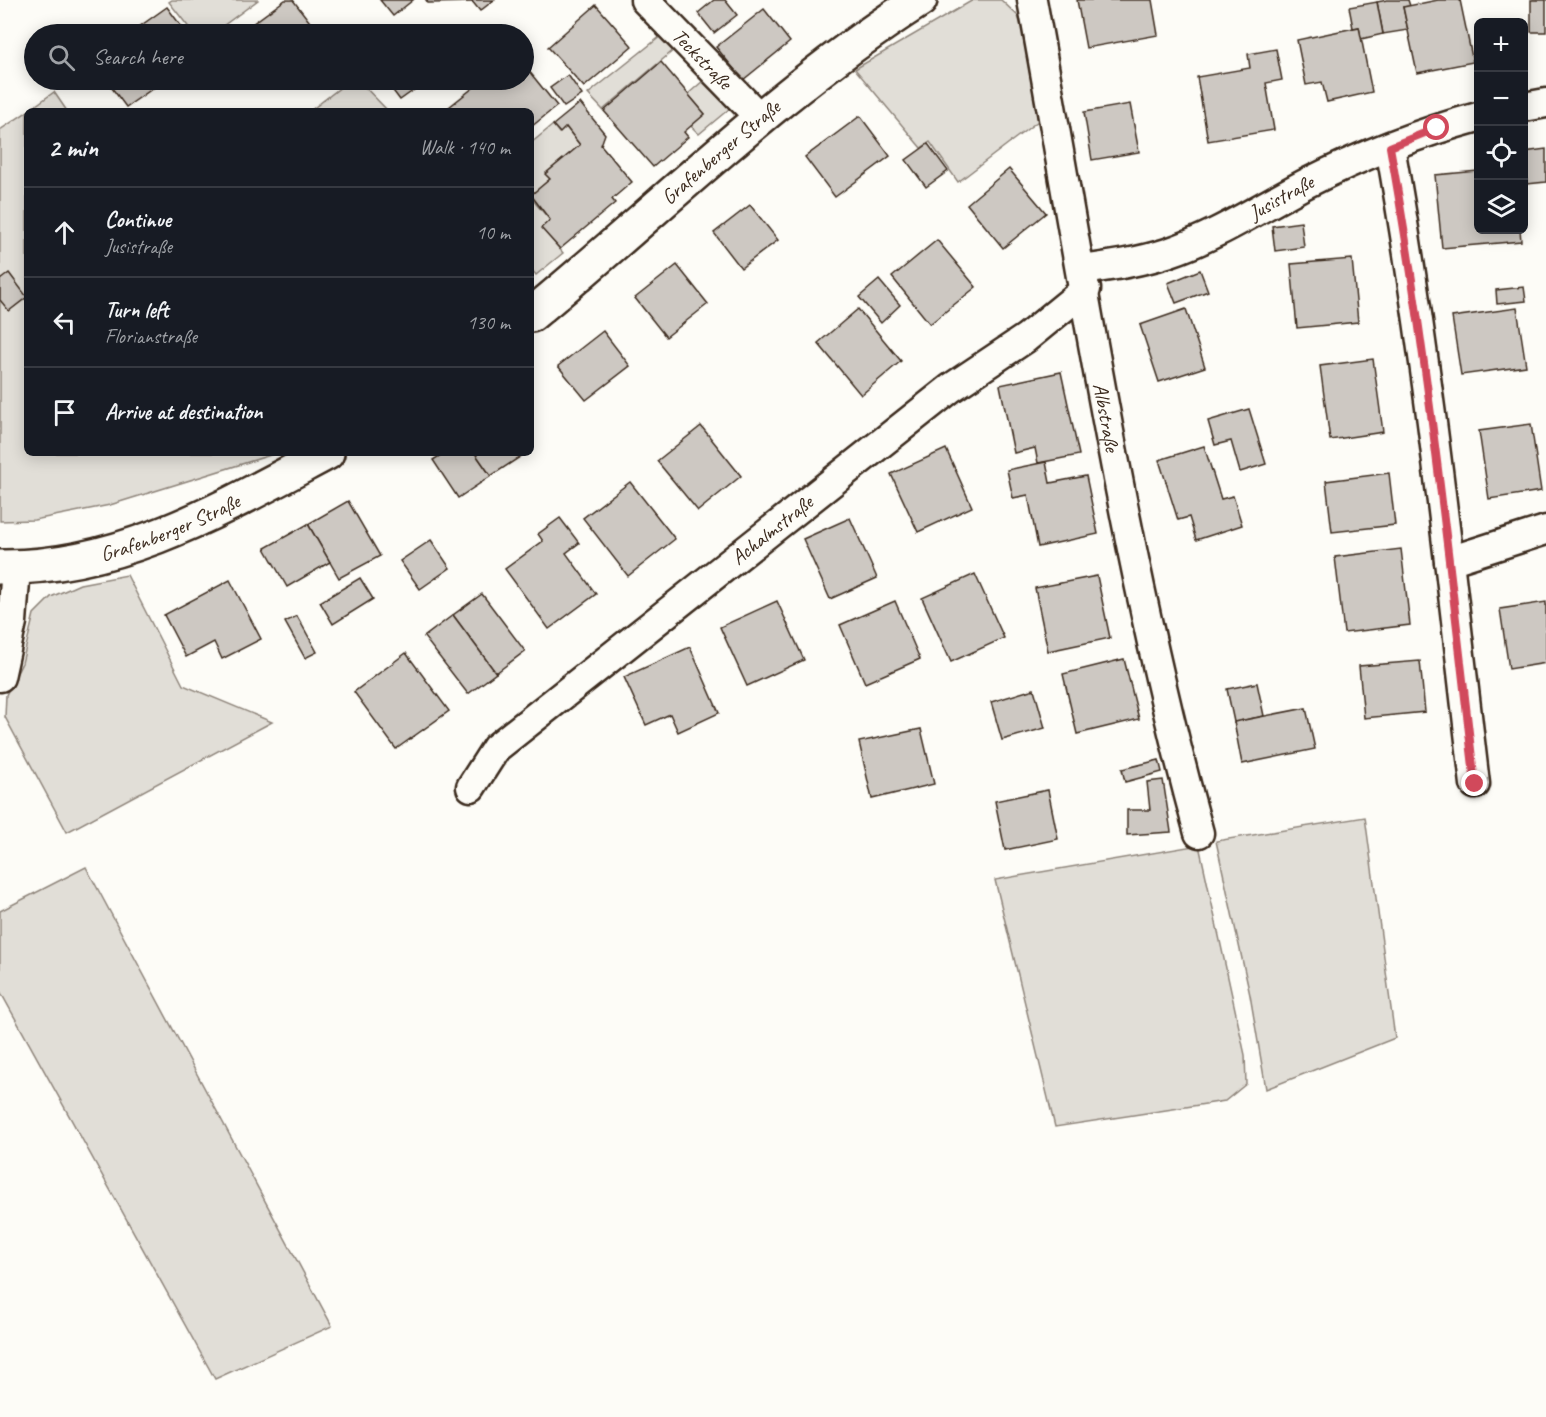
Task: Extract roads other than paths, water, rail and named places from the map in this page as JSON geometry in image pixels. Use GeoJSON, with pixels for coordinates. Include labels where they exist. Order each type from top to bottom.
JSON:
{"type":"FeatureCollection","features":[{"type":"Feature","properties":{"kind":"street","name":"Teckstraße"},"geometry":{"type":"LineString","coordinates":[[645,0],[760,118]]}},
{"type":"Feature","properties":{"kind":"street","name":"Grafenberger Straße"},"geometry":{"type":"LineString","coordinates":[[534,312],[760,118],[838,55],[920,0]]}},
{"type":"Feature","properties":{"kind":"street","name":"Albstraße"},"geometry":{"type":"LineString","coordinates":[[1032,0],[1113,450],[1174,742],[1199,833]]}},
{"type":"Feature","properties":{"kind":"street"},"geometry":{"type":"LineString","coordinates":[[1528,106],[1546,104]]}},
{"type":"Feature","properties":{"kind":"street","name":"Jusistraße"},"geometry":{"type":"LineString","coordinates":[[1084,280],[1131,262],[1176,249],[1245,219],[1304,185],[1390,147],[1437,128],[1474,118]]}},
{"type":"Feature","properties":{"kind":"street"},"geometry":{"type":"LineString","coordinates":[[1390,147],[1406,236],[1449,561],[1475,784]]}},
{"type":"Feature","properties":{"kind":"street","name":"Achalmstraße"},"geometry":{"type":"LineString","coordinates":[[471,787],[496,748],[951,388],[1026,338],[1084,280]]}},
{"type":"Feature","properties":{"kind":"street","name":"Grafenberger Straße"},"geometry":{"type":"LineString","coordinates":[[8,567],[88,556],[128,546],[188,525],[321,456]]}},
{"type":"Feature","properties":{"kind":"street"},"geometry":{"type":"LineString","coordinates":[[1449,561],[1546,530]]}},
{"type":"Feature","properties":{"kind":"street"},"geometry":{"type":"LineString","coordinates":[[0,677],[12,622],[8,567]]}}]}
